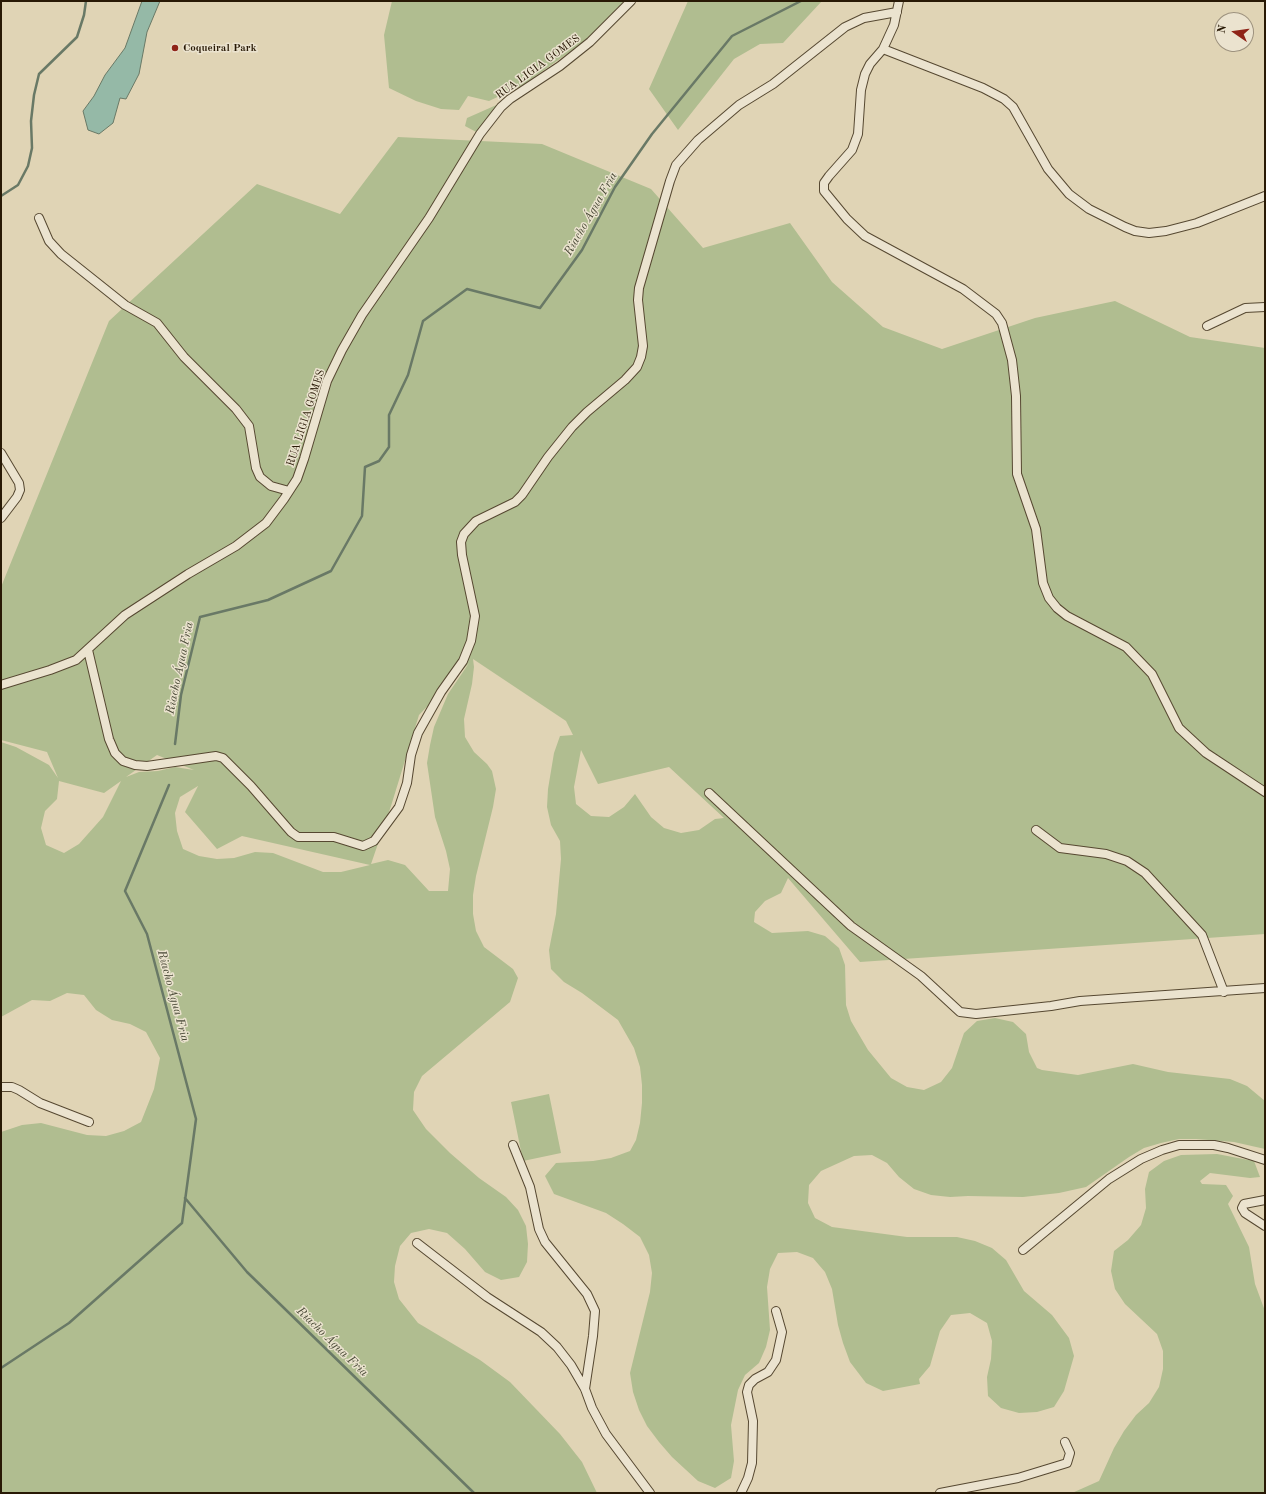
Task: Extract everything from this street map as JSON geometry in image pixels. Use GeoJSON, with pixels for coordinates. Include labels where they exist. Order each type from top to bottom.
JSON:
{"type":"FeatureCollection","features":[{"type":"Feature","properties":{"kind":"street","name":"RUA LIGIA GOMES"},"geometry":{"type":"LineString","coordinates":[[1,686],[76,660],[125,615],[252,535],[266,522],[297,479],[327,381],[342,350],[362,315],[429,218],[480,134],[510,98],[560,66],[590,42],[631,1]]}},
{"type":"Feature","properties":{"kind":"street"},"geometry":{"type":"LineString","coordinates":[[899,1],[894,24],[883,49],[870,64],[865,74],[861,90],[858,134],[852,150],[824,183],[824,192],[847,219],[865,236],[963,289],[996,314],[1002,323],[1012,360],[1016,396],[1017,474],[1036,529],[1043,583],[1049,598],[1067,616],[1126,647],[1152,674],[1179,728],[1206,753],[1265,792]]}},
{"type":"Feature","properties":{"kind":"street"},"geometry":{"type":"LineString","coordinates":[[88,650],[109,739],[115,753],[123,762],[147,766],[209,757],[223,758],[251,786],[291,832],[298,837],[334,837],[363,846],[374,841],[399,807],[407,783],[411,754],[418,733],[440,692],[463,661],[471,641],[475,616],[471,589],[462,555],[461,542],[464,534],[476,521],[515,502],[522,495],[548,457],[572,427],[587,412],[625,380],[637,367],[643,346],[638,300],[639,288],[676,165],[698,140],[739,105],[773,84],[845,27],[864,18],[897,12]]}},
{"type":"Feature","properties":{"kind":"street"},"geometry":{"type":"LineString","coordinates":[[883,49],[983,88],[1004,99],[1013,108],[1048,169],[1069,194],[1089,209],[1125,227],[1136,231],[1149,233],[1166,231],[1196,223],[1265,196]]}},
{"type":"Feature","properties":{"kind":"street"},"geometry":{"type":"LineString","coordinates":[[39,218],[49,241],[61,254],[113,296],[157,323],[184,357],[236,409],[249,426],[256,468],[260,477],[271,486],[289,491]]}},
{"type":"Feature","properties":{"kind":"street"},"geometry":{"type":"LineString","coordinates":[[1207,326],[1245,308],[1265,307]]}},
{"type":"Feature","properties":{"kind":"street"},"geometry":{"type":"LineString","coordinates":[[1,453],[19,483],[20,490],[17,497],[1,518]]}},
{"type":"Feature","properties":{"kind":"street"},"geometry":{"type":"LineString","coordinates":[[709,793],[851,926],[920,976],[960,1012],[976,1014],[1051,1006],[1080,1001],[1265,988]]}},
{"type":"Feature","properties":{"kind":"street"},"geometry":{"type":"LineString","coordinates":[[1036,830],[1060,848],[1106,854],[1127,861],[1144,873],[1202,935],[1224,992]]}},
{"type":"Feature","properties":{"kind":"street"},"geometry":{"type":"LineString","coordinates":[[1,1087],[12,1087],[40,1103],[89,1122]]}},
{"type":"Feature","properties":{"kind":"street"},"geometry":{"type":"LineString","coordinates":[[513,1145],[530,1187],[536,1214],[545,1242],[587,1294],[595,1311],[594,1336],[585,1389]]}},
{"type":"Feature","properties":{"kind":"street"},"geometry":{"type":"LineString","coordinates":[[1022,1250],[1109,1179],[1141,1159],[1162,1150],[1179,1145],[1214,1145],[1265,1160]]}},
{"type":"Feature","properties":{"kind":"street"},"geometry":{"type":"LineString","coordinates":[[1265,1200],[1244,1204],[1242,1208],[1252,1218],[1265,1226]]}},
{"type":"Feature","properties":{"kind":"street"},"geometry":{"type":"LineString","coordinates":[[417,1243],[487,1297],[541,1332],[557,1347],[571,1365],[585,1389],[592,1408],[606,1434],[650,1493]]}},
{"type":"Feature","properties":{"kind":"street"},"geometry":{"type":"LineString","coordinates":[[741,1493],[748,1478],[752,1463],[753,1421],[747,1392],[749,1385],[768,1372],[776,1360],[782,1332],[776,1311]]}},
{"type":"Feature","properties":{"kind":"street"},"geometry":{"type":"LineString","coordinates":[[940,1493],[1018,1478],[1067,1464],[1070,1457],[1065,1442]]}},
{"type":"Feature","properties":{"kind":"shaded area"},"geometry":{"type":"Polygon","coordinates":[[[142,1],[160,1],[147,32],[139,74],[126,99],[120,98],[113,123],[99,134],[88,130],[83,111],[94,96],[105,75],[125,48],[142,1]]]}},
{"type":"Feature","properties":{"kind":"shaded area"},"geometry":{"type":"Polygon","coordinates":[[[392,1],[627,1],[581,44],[523,85],[489,101],[468,96],[459,110],[441,109],[416,101],[389,88],[384,35],[392,1]]]}},
{"type":"Feature","properties":{"kind":"shaded area"},"geometry":{"type":"Polygon","coordinates":[[[688,1],[822,1],[783,43],[760,44],[734,59],[678,130],[649,89],[688,1]]]}},
{"type":"Feature","properties":{"kind":"shaded area"},"geometry":{"type":"Polygon","coordinates":[[[510,99],[480,134],[465,126],[467,118],[510,99]]]}},
{"type":"Feature","properties":{"kind":"shaded area"},"geometry":{"type":"Polygon","coordinates":[[[398,137],[542,144],[651,189],[703,248],[790,223],[832,282],[883,327],[942,349],[1035,318],[1115,301],[1190,337],[1265,348],[1265,934],[860,962],[788,878],[781,893],[765,901],[755,912],[754,922],[772,933],[808,931],[825,936],[839,948],[845,965],[846,1005],[851,1021],[868,1050],[891,1078],[907,1087],[924,1090],[941,1082],[952,1068],[964,1033],[977,1021],[995,1018],[1013,1022],[1026,1034],[1029,1052],[1037,1068],[1042,1070],[1078,1075],[1133,1064],[1168,1072],[1230,1079],[1247,1086],[1265,1101],[1265,1149],[1234,1142],[1179,1139],[1144,1148],[1086,1187],[1059,1193],[1023,1197],[950,1197],[931,1195],[914,1189],[899,1177],[887,1163],[872,1155],[854,1156],[821,1171],[809,1185],[808,1203],[815,1218],[832,1227],[907,1237],[957,1237],[975,1241],[992,1248],[1006,1260],[1024,1291],[1052,1315],[1069,1338],[1074,1356],[1064,1391],[1054,1407],[1037,1412],[1019,1413],[1001,1408],[988,1396],[987,1377],[991,1359],[992,1341],[987,1323],[970,1313],[951,1315],[940,1331],[930,1366],[919,1379],[920,1384],[883,1391],[866,1383],[850,1362],[838,1325],[832,1289],[825,1272],[813,1258],[797,1252],[778,1253],[770,1269],[767,1287],[770,1330],[766,1347],[759,1363],[745,1375],[738,1390],[731,1425],[734,1461],[731,1478],[715,1488],[698,1481],[672,1457],[659,1442],[647,1426],[639,1410],[633,1392],[630,1373],[650,1292],[652,1273],[649,1255],[640,1237],[623,1224],[606,1213],[554,1194],[545,1176],[556,1163],[593,1161],[611,1158],[630,1151],[636,1140],[640,1123],[642,1103],[640,1067],[634,1048],[618,1020],[582,993],[564,982],[551,969],[549,950],[556,914],[561,859],[560,841],[551,825],[547,807],[548,789],[554,753],[560,736],[573,735],[566,721],[473,659],[474,667],[472,684],[464,719],[465,737],[474,752],[492,771],[496,789],[476,876],[473,895],[473,914],[476,931],[484,947],[513,969],[518,978],[510,1002],[422,1076],[414,1092],[413,1110],[426,1129],[450,1153],[479,1178],[506,1197],[518,1210],[526,1226],[528,1244],[527,1262],[519,1277],[501,1280],[485,1272],[465,1249],[447,1233],[429,1229],[411,1233],[400,1246],[395,1266],[394,1282],[399,1299],[418,1323],[480,1360],[510,1382],[560,1434],[582,1462],[597,1493],[1,1493],[1,1132],[22,1125],[41,1123],[87,1135],[106,1136],[124,1131],[141,1122],[154,1089],[160,1058],[146,1032],[130,1024],[112,1020],[96,1010],[84,995],[67,993],[50,1001],[32,1000],[1,1017],[1,742],[16,747],[49,765],[58,778],[47,752],[1,740],[1,587],[109,321],[257,184],[340,214],[398,137]],[[469,663],[419,715],[391,806],[371,864],[388,860],[405,865],[429,891],[448,891],[450,869],[435,817],[427,763],[434,727],[448,694],[469,663]],[[581,750],[574,787],[576,804],[591,816],[609,817],[624,807],[635,794],[651,817],[664,828],[681,833],[699,830],[715,819],[724,818],[669,767],[598,784],[581,750]],[[157,755],[126,777],[139,772],[158,771],[175,767],[194,770],[157,755]],[[59,781],[57,799],[45,811],[41,828],[46,845],[64,853],[79,844],[103,817],[121,781],[104,793],[59,781]],[[198,786],[180,797],[175,813],[177,831],[183,849],[199,856],[217,859],[234,858],[255,852],[273,853],[323,872],[341,872],[370,865],[242,836],[217,849],[185,812],[198,786]]]}},
{"type":"Feature","properties":{"kind":"shaded area"},"geometry":{"type":"Polygon","coordinates":[[[549,1094],[561,1153],[523,1161],[511,1102],[549,1094]]]}},
{"type":"Feature","properties":{"kind":"shaded area"},"geometry":{"type":"Polygon","coordinates":[[[1217,1154],[1254,1161],[1260,1177],[1250,1178],[1210,1173],[1200,1181],[1202,1184],[1226,1185],[1233,1196],[1228,1204],[1249,1247],[1255,1284],[1265,1311],[1265,1493],[1072,1493],[1099,1481],[1114,1448],[1124,1431],[1136,1415],[1149,1403],[1159,1387],[1163,1369],[1163,1351],[1157,1334],[1125,1304],[1115,1289],[1111,1271],[1114,1251],[1128,1240],[1141,1225],[1146,1208],[1145,1189],[1149,1172],[1164,1161],[1181,1155],[1217,1154]]]}},
{"type":"Feature","properties":{"kind":"waterway"},"geometry":{"type":"LineString","coordinates":[[1,196],[18,185],[28,166],[32,148],[31,121],[34,95],[39,74],[77,37],[84,15],[86,1]]}},
{"type":"Feature","properties":{"kind":"waterway","name":"Riacho Água Fria"},"geometry":{"type":"LineString","coordinates":[[175,744],[181,695],[200,617],[268,600],[331,571],[362,516],[365,467],[379,461],[389,447],[389,415],[408,375],[423,321],[467,289],[540,308],[582,250],[615,187],[652,134],[732,36],[801,1]]}},
{"type":"Feature","properties":{"kind":"waterway","name":"Riacho Água Fria"},"geometry":{"type":"LineString","coordinates":[[1,1368],[69,1323],[182,1223],[196,1119],[147,934],[125,891],[169,785]]}},
{"type":"Feature","properties":{"kind":"waterway","name":"Riacho Água Fria"},"geometry":{"type":"LineString","coordinates":[[185,1198],[247,1272],[474,1493]]}},
{"type":"Feature","properties":{"kind":"place","name":"Coqueiral Park"},"geometry":{"type":"Point","coordinates":[175,48]}}]}
